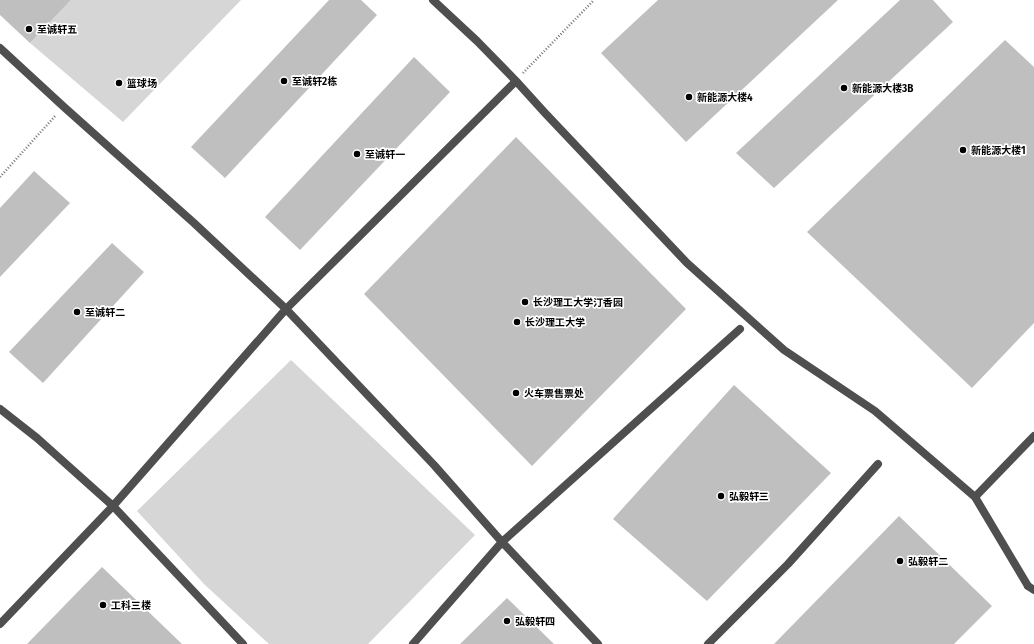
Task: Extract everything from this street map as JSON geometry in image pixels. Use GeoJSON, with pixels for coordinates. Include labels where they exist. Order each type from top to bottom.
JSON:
{"type":"FeatureCollection","features":[{"type":"Feature","properties":{"kind":"street"},"geometry":{"type":"LineString","coordinates":[[433,0],[477,41],[516,81],[687,263],[784,350],[876,410],[975,497],[1031,588]]}},
{"type":"Feature","properties":{"kind":"street"},"geometry":{"type":"LineString","coordinates":[[0,48],[194,223],[286,309],[434,465],[502,542],[598,644]]}},
{"type":"Feature","properties":{"kind":"street"},"geometry":{"type":"LineString","coordinates":[[0,624],[113,506],[286,309],[516,81]]}},
{"type":"Feature","properties":{"kind":"street"},"geometry":{"type":"LineString","coordinates":[[413,644],[502,542],[740,329]]}},
{"type":"Feature","properties":{"kind":"street"},"geometry":{"type":"LineString","coordinates":[[0,409],[37,438],[113,506],[243,644]]}},
{"type":"Feature","properties":{"kind":"street"},"geometry":{"type":"LineString","coordinates":[[975,497],[1034,436]]}},
{"type":"Feature","properties":{"kind":"street"},"geometry":{"type":"LineString","coordinates":[[708,644],[788,564],[878,464]]}},
{"type":"Feature","properties":{"kind":"path"},"geometry":{"type":"LineString","coordinates":[[516,81],[594,0]]}},
{"type":"Feature","properties":{"kind":"path"},"geometry":{"type":"LineString","coordinates":[[0,177],[64,107]]}},
{"type":"Feature","properties":{"kind":"shaded area","name":"篮球场"},"geometry":{"type":"Polygon","coordinates":[[[71,0],[241,0],[123,122],[30,43],[71,0]]]}},
{"type":"Feature","properties":{"kind":"shaded area"},"geometry":{"type":"Polygon","coordinates":[[[291,360],[475,535],[368,644],[269,644],[204,584],[137,511],[291,360]]]}},
{"type":"Feature","properties":{"kind":"building","name":"至诚轩五"},"geometry":{"type":"Polygon","coordinates":[[[0,0],[71,0],[30,43],[0,15],[0,0]]]}},
{"type":"Feature","properties":{"kind":"building","name":"至诚轩2栋"},"geometry":{"type":"Polygon","coordinates":[[[329,0],[361,0],[377,15],[225,178],[191,147],[329,0]]]}},
{"type":"Feature","properties":{"kind":"building","name":"新能源大楼4"},"geometry":{"type":"Polygon","coordinates":[[[658,0],[838,0],[686,142],[601,53],[658,0]]]}},
{"type":"Feature","properties":{"kind":"building","name":"新能源大楼3B"},"geometry":{"type":"Polygon","coordinates":[[[900,0],[933,0],[953,22],[774,188],[736,153],[900,0]]]}},
{"type":"Feature","properties":{"kind":"building","name":"新能源大楼1"},"geometry":{"type":"Polygon","coordinates":[[[1005,40],[1034,67],[1034,323],[972,388],[807,232],[1005,40]]]}},
{"type":"Feature","properties":{"kind":"building","name":"至诚轩一"},"geometry":{"type":"Polygon","coordinates":[[[414,57],[450,92],[300,250],[265,217],[414,57]]]}},
{"type":"Feature","properties":{"kind":"building","name":"长沙理工大学汀香园"},"geometry":{"type":"Polygon","coordinates":[[[516,137],[686,309],[532,466],[364,294],[516,137]]]}},
{"type":"Feature","properties":{"kind":"building"},"geometry":{"type":"Polygon","coordinates":[[[34,171],[70,203],[0,277],[0,208],[34,171]]]}},
{"type":"Feature","properties":{"kind":"building","name":"至诚轩二"},"geometry":{"type":"Polygon","coordinates":[[[112,243],[144,272],[43,383],[9,352],[112,243]]]}},
{"type":"Feature","properties":{"kind":"building","name":"弘毅轩三"},"geometry":{"type":"Polygon","coordinates":[[[734,385],[831,473],[707,601],[613,519],[734,385]]]}},
{"type":"Feature","properties":{"kind":"building","name":"弘毅轩二"},"geometry":{"type":"Polygon","coordinates":[[[899,516],[992,606],[954,644],[774,644],[899,516]]]}},
{"type":"Feature","properties":{"kind":"building","name":"工科三楼"},"geometry":{"type":"Polygon","coordinates":[[[102,567],[182,644],[27,644],[102,567]]]}},
{"type":"Feature","properties":{"kind":"building","name":"弘毅轩四"},"geometry":{"type":"Polygon","coordinates":[[[507,598],[554,644],[460,644],[507,598]]]}},
{"type":"Feature","properties":{"kind":"place","name":"至诚轩五"},"geometry":{"type":"Point","coordinates":[29,29]}},
{"type":"Feature","properties":{"kind":"place","name":"至诚轩2栋"},"geometry":{"type":"Point","coordinates":[284,81]}},
{"type":"Feature","properties":{"kind":"place","name":"篮球场"},"geometry":{"type":"Point","coordinates":[119,83]}},
{"type":"Feature","properties":{"kind":"place","name":"新能源大楼3B"},"geometry":{"type":"Point","coordinates":[844,88]}},
{"type":"Feature","properties":{"kind":"place","name":"新能源大楼4"},"geometry":{"type":"Point","coordinates":[689,97]}},
{"type":"Feature","properties":{"kind":"place","name":"新能源大楼1"},"geometry":{"type":"Point","coordinates":[963,150]}},
{"type":"Feature","properties":{"kind":"place","name":"至诚轩一"},"geometry":{"type":"Point","coordinates":[357,154]}},
{"type":"Feature","properties":{"kind":"place","name":"长沙理工大学汀香园"},"geometry":{"type":"Point","coordinates":[525,302]}},
{"type":"Feature","properties":{"kind":"place","name":"至诚轩二"},"geometry":{"type":"Point","coordinates":[77,312]}},
{"type":"Feature","properties":{"kind":"place","name":"长沙理工大学"},"geometry":{"type":"Point","coordinates":[517,322]}},
{"type":"Feature","properties":{"kind":"place","name":"火车票售票处"},"geometry":{"type":"Point","coordinates":[516,393]}},
{"type":"Feature","properties":{"kind":"place","name":"弘毅轩三"},"geometry":{"type":"Point","coordinates":[721,496]}},
{"type":"Feature","properties":{"kind":"place","name":"弘毅轩二"},"geometry":{"type":"Point","coordinates":[900,561]}},
{"type":"Feature","properties":{"kind":"place","name":"工科三楼"},"geometry":{"type":"Point","coordinates":[103,605]}},
{"type":"Feature","properties":{"kind":"place","name":"弘毅轩四"},"geometry":{"type":"Point","coordinates":[507,621]}}]}
